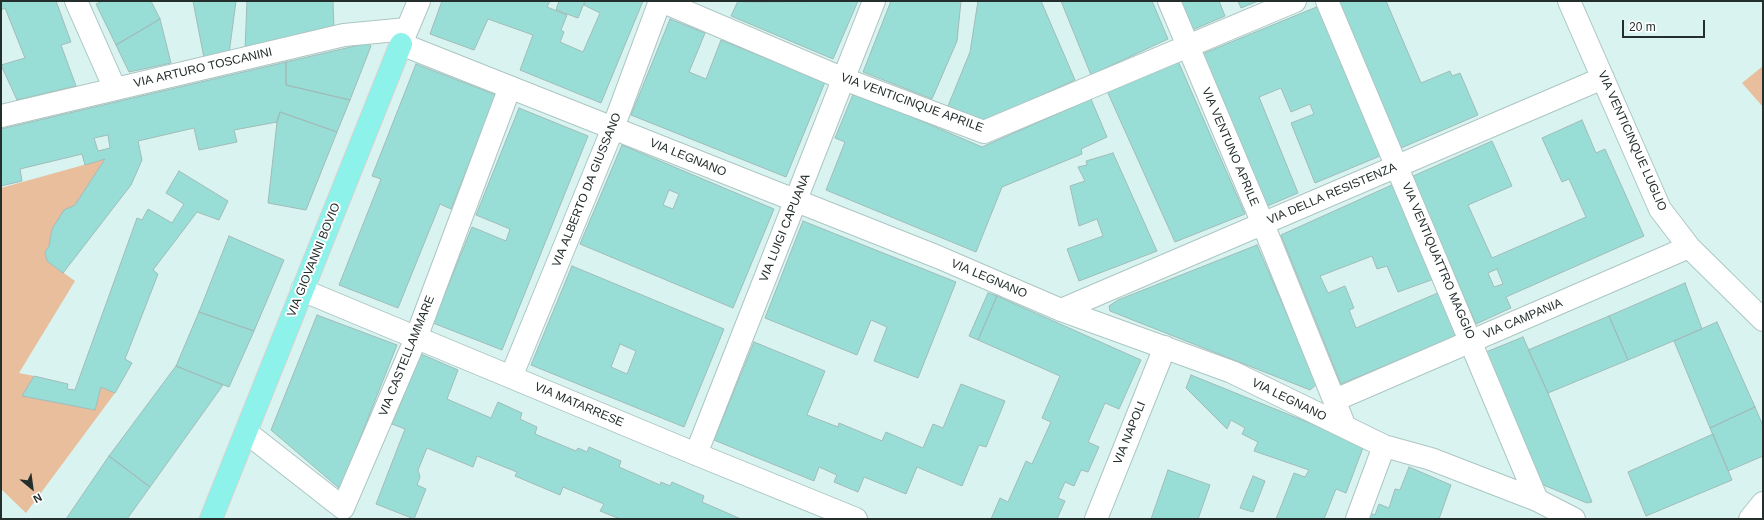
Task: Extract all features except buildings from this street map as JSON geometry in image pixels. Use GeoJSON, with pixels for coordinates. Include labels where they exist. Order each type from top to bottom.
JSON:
{"type":"FeatureCollection","features":[{"type":"Feature","properties":{"kind":"main road","name":"VIA GIOVANNI BOVIO"},"geometry":{"type":"LineString","coordinates":[[211,519],[404,37]]}},
{"type":"Feature","properties":{"kind":"street"},"geometry":{"type":"LineString","coordinates":[[76,1],[115,89]]}},
{"type":"Feature","properties":{"kind":"street","name":"VIA GIOVANNI BOVIO"},"geometry":{"type":"LineString","coordinates":[[404,37],[418,1]]}},
{"type":"Feature","properties":{"kind":"street","name":"VIA VENTICINQUE APRILE"},"geometry":{"type":"LineString","coordinates":[[660,1],[844,79],[984,132],[1295,1]]}},
{"type":"Feature","properties":{"kind":"street","name":"VIA ALBERTO DA GIUSSANO"},"geometry":{"type":"LineString","coordinates":[[511,377],[613,128],[660,1]]}},
{"type":"Feature","properties":{"kind":"street","name":"VIA LUIGI CAPUANA"},"geometry":{"type":"LineString","coordinates":[[696,454],[874,1]]}},
{"type":"Feature","properties":{"kind":"street","name":"VIA VENTUNO APRILE"},"geometry":{"type":"LineString","coordinates":[[1169,1],[1187,47],[1263,224],[1345,427]]}},
{"type":"Feature","properties":{"kind":"street","name":"VIA VENTIQUATTRO MAGGIO"},"geometry":{"type":"LineString","coordinates":[[1327,1],[1472,341],[1537,500]]}},
{"type":"Feature","properties":{"kind":"street","name":"VIA VENTICINQUE LUGLIO"},"geometry":{"type":"LineString","coordinates":[[1569,1],[1660,209],[1689,247],[1763,320]]}},
{"type":"Feature","properties":{"kind":"street","name":"VIA ARTURO TOSCANINI"},"geometry":{"type":"LineString","coordinates":[[2,112],[115,89],[344,35],[404,37]]}},
{"type":"Feature","properties":{"kind":"street","name":"VIA LEGNANO"},"geometry":{"type":"LineString","coordinates":[[404,37],[510,87],[938,257],[1061,310],[1232,372],[1384,446],[1431,459],[1537,500],[1574,519]]}},
{"type":"Feature","properties":{"kind":"street","name":"VIA DELLA RESISTENZA"},"geometry":{"type":"LineString","coordinates":[[1061,310],[1603,78]]}},
{"type":"Feature","properties":{"kind":"street","name":"VIA CASTELLAMMARE"},"geometry":{"type":"LineString","coordinates":[[246,432],[343,508],[416,338],[510,87]]}},
{"type":"Feature","properties":{"kind":"street","name":"VIA CAMPANIA"},"geometry":{"type":"LineString","coordinates":[[1335,400],[1689,247]]}},
{"type":"Feature","properties":{"kind":"street","name":"VIA MATARRESE"},"geometry":{"type":"LineString","coordinates":[[302,290],[856,519]]}},
{"type":"Feature","properties":{"kind":"street","name":"VIA NAPOLI"},"geometry":{"type":"LineString","coordinates":[[1096,519],[1165,347]]}},
{"type":"Feature","properties":{"kind":"street"},"geometry":{"type":"LineString","coordinates":[[1357,519],[1384,446]]}},
{"type":"Feature","properties":{"kind":"street"},"geometry":{"type":"LineString","coordinates":[[1750,519],[1763,503]]}},
{"type":"Feature","properties":{"kind":"shaded area"},"geometry":{"type":"Polygon","coordinates":[[[1763,66],[1763,107],[1742,83],[1763,66]]]}},
{"type":"Feature","properties":{"kind":"shaded area"},"geometry":{"type":"Polygon","coordinates":[[[105,159],[75,205],[52,229],[49,246],[45,252],[47,261],[75,281],[19,373],[34,376],[23,396],[95,410],[101,387],[115,393],[26,513],[1,489],[1,188],[105,159]]]}}]}
